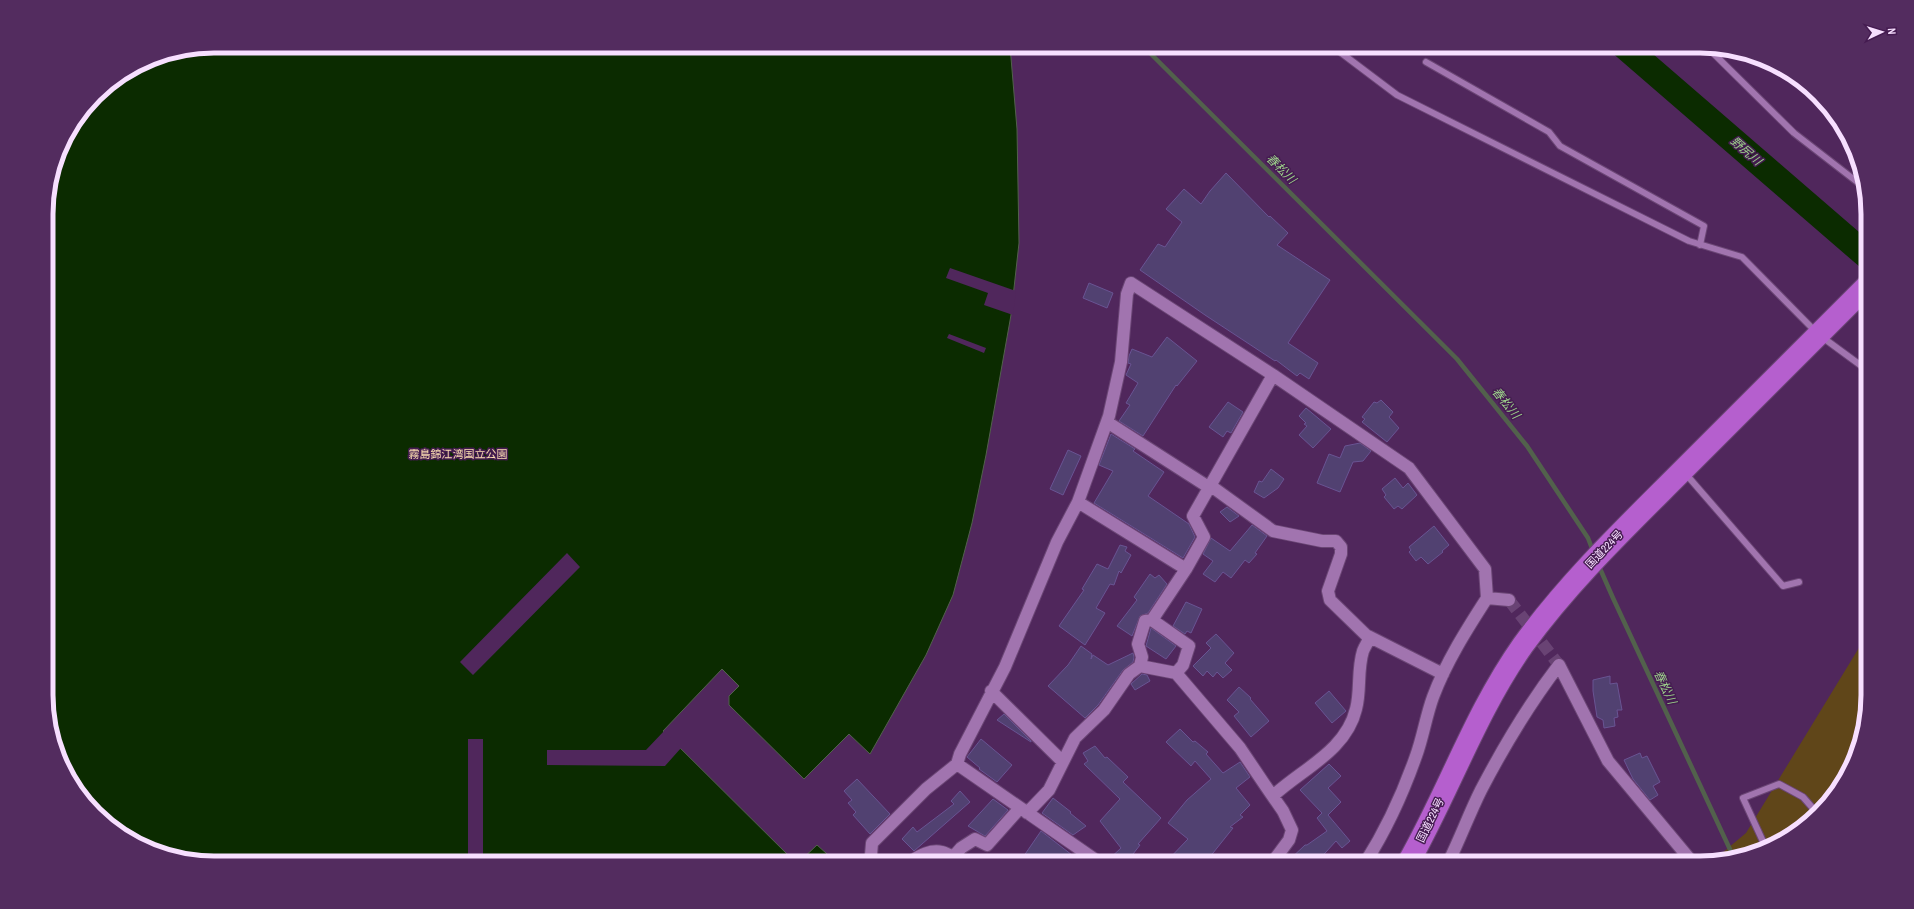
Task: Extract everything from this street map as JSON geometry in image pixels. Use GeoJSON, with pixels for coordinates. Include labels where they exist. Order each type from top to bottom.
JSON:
{"type":"FeatureCollection","features":[{"type":"Feature","properties":{"kind":"highway","name":"国道224号"},"geometry":{"type":"LineString","coordinates":[[1412,856],[1422,839],[1490,695],[1522,646],[1553,605],[1580,574],[1626,527],[1861,292]]}},
{"type":"Feature","properties":{"kind":"street"},"geometry":{"type":"LineString","coordinates":[[871,856],[872,843],[926,789],[956,764],[991,692],[1005,667],[1065,525],[1078,502],[1107,422],[1121,362],[1127,294],[1131,283],[1273,375],[1408,468],[1485,569],[1487,598],[1463,635],[1443,674],[1433,697],[1416,755],[1394,810],[1378,843],[1370,856]]}},
{"type":"Feature","properties":{"kind":"street"},"geometry":{"type":"LineString","coordinates":[[1152,620],[1186,569],[1204,537],[1193,516],[1273,375]]}},
{"type":"Feature","properties":{"kind":"street"},"geometry":{"type":"LineString","coordinates":[[1107,422],[1210,487],[1273,531],[1322,541],[1336,542],[1341,547],[1341,554],[1328,591],[1330,600],[1370,637],[1443,674]]}},
{"type":"Feature","properties":{"kind":"street"},"geometry":{"type":"LineString","coordinates":[[1078,502],[1186,569]]}},
{"type":"Feature","properties":{"kind":"street"},"geometry":{"type":"LineString","coordinates":[[1487,598],[1509,600]]}},
{"type":"Feature","properties":{"kind":"street"},"geometry":{"type":"LineString","coordinates":[[920,856],[933,852],[942,852],[954,856],[961,848],[975,838],[987,845],[1023,811],[1049,790],[1075,738],[1104,710],[1129,674],[1140,666],[1142,657],[1138,644],[1146,621],[1152,620],[1189,646],[1183,665],[1176,673]]}},
{"type":"Feature","properties":{"kind":"street"},"geometry":{"type":"LineString","coordinates":[[1273,796],[1287,783],[1325,756],[1342,740],[1352,724],[1357,708],[1363,651],[1370,637]]}},
{"type":"Feature","properties":{"kind":"street"},"geometry":{"type":"LineString","coordinates":[[1451,856],[1481,791],[1504,748],[1534,697],[1558,665],[1608,761],[1688,856]]}},
{"type":"Feature","properties":{"kind":"street"},"geometry":{"type":"LineString","coordinates":[[1140,666],[1176,673],[1240,748],[1283,811],[1292,830],[1289,840],[1277,856]]}},
{"type":"Feature","properties":{"kind":"street"},"geometry":{"type":"LineString","coordinates":[[991,692],[1063,762]]}},
{"type":"Feature","properties":{"kind":"street"},"geometry":{"type":"LineString","coordinates":[[956,764],[1090,856]]}},
{"type":"Feature","properties":{"kind":"lane"},"geometry":{"type":"LineString","coordinates":[[1341,53],[1397,94],[1682,238],[1700,245],[1742,257],[1818,334],[1861,366]]}},
{"type":"Feature","properties":{"kind":"lane"},"geometry":{"type":"LineString","coordinates":[[1713,53],[1794,133],[1858,183]]}},
{"type":"Feature","properties":{"kind":"lane"},"geometry":{"type":"LineString","coordinates":[[1426,62],[1549,132],[1560,146],[1704,226],[1700,245]]}},
{"type":"Feature","properties":{"kind":"lane"},"geometry":{"type":"LineString","coordinates":[[1683,470],[1783,586],[1799,582]]}},
{"type":"Feature","properties":{"kind":"lane"},"geometry":{"type":"LineString","coordinates":[[1764,843],[1743,798],[1779,784],[1803,797],[1814,809]]}},
{"type":"Feature","properties":{"kind":"shaded area","name":"霧島錦江湾国立公園"},"geometry":{"type":"Polygon","coordinates":[[[203,53],[1011,53],[1017,129],[1019,243],[1011,315],[986,455],[972,523],[953,595],[926,655],[870,754],[849,734],[804,779],[729,705],[729,696],[739,686],[722,669],[663,731],[789,856],[203,856],[172,851],[152,844],[133,834],[116,823],[100,809],[86,793],[65,757],[58,737],[53,706],[53,203],[58,172],[65,152],[75,133],[86,116],[100,100],[116,86],[152,65],[172,58],[203,53]]]}},
{"type":"Feature","properties":{"kind":"shaded area"},"geometry":{"type":"Polygon","coordinates":[[[1861,644],[1861,706],[1858,727],[1849,757],[1834,785],[1814,809],[1790,829],[1762,844],[1742,851],[1719,855],[1746,833],[1861,644]]]}},
{"type":"Feature","properties":{"kind":"shaded area"},"geometry":{"type":"Polygon","coordinates":[[[817,845],[829,856],[805,856],[817,845]]]}},
{"type":"Feature","properties":{"kind":"pier"},"geometry":{"type":"Polygon","coordinates":[[[950,268],[1016,291],[1013,315],[984,305],[988,293],[946,278],[950,268]]]}},
{"type":"Feature","properties":{"kind":"pier"},"geometry":{"type":"Polygon","coordinates":[[[949,334],[986,348],[984,353],[947,338],[949,334]]]}},
{"type":"Feature","properties":{"kind":"pier"},"geometry":{"type":"Polygon","coordinates":[[[567,553],[580,567],[473,675],[460,662],[567,553]]]}},
{"type":"Feature","properties":{"kind":"pier"},"geometry":{"type":"Polygon","coordinates":[[[664,731],[681,748],[665,766],[547,765],[547,750],[646,750],[664,731]]]}},
{"type":"Feature","properties":{"kind":"pier"},"geometry":{"type":"Polygon","coordinates":[[[468,739],[483,739],[483,856],[468,856],[468,739]]]}},
{"type":"Feature","properties":{"kind":"building"},"geometry":{"type":"Polygon","coordinates":[[[1226,173],[1269,217],[1270,216],[1288,233],[1277,245],[1330,280],[1288,343],[1318,363],[1309,379],[1300,373],[1297,376],[1276,360],[1275,361],[1205,315],[1140,270],[1158,244],[1165,247],[1182,222],[1166,209],[1184,189],[1201,204],[1226,173]]]}},
{"type":"Feature","properties":{"kind":"building"},"geometry":{"type":"Polygon","coordinates":[[[1089,283],[1113,293],[1107,308],[1083,298],[1089,283]]]}},
{"type":"Feature","properties":{"kind":"building"},"geometry":{"type":"Polygon","coordinates":[[[1167,337],[1197,361],[1177,386],[1176,385],[1143,436],[1119,421],[1130,405],[1126,403],[1138,383],[1126,375],[1131,364],[1128,363],[1129,356],[1132,349],[1152,357],[1167,337]]]}},
{"type":"Feature","properties":{"kind":"building"},"geometry":{"type":"Polygon","coordinates":[[[1381,400],[1393,412],[1389,417],[1399,428],[1387,442],[1362,422],[1365,419],[1362,417],[1374,402],[1377,403],[1381,400]]]}},
{"type":"Feature","properties":{"kind":"building"},"geometry":{"type":"Polygon","coordinates":[[[1228,402],[1243,412],[1231,433],[1227,431],[1223,437],[1209,427],[1228,402]]]}},
{"type":"Feature","properties":{"kind":"building"},"geometry":{"type":"Polygon","coordinates":[[[1306,408],[1331,429],[1313,448],[1299,435],[1307,426],[1299,416],[1306,408]]]}},
{"type":"Feature","properties":{"kind":"building"},"geometry":{"type":"Polygon","coordinates":[[[1111,434],[1135,449],[1133,451],[1164,472],[1148,496],[1189,524],[1195,537],[1183,558],[1094,503],[1113,471],[1099,465],[1111,434]]]}},
{"type":"Feature","properties":{"kind":"building"},"geometry":{"type":"Polygon","coordinates":[[[1360,443],[1371,451],[1363,461],[1353,462],[1340,492],[1317,483],[1329,454],[1340,458],[1345,446],[1360,443]]]}},
{"type":"Feature","properties":{"kind":"building"},"geometry":{"type":"Polygon","coordinates":[[[1068,450],[1081,456],[1063,495],[1050,489],[1068,450]]]}},
{"type":"Feature","properties":{"kind":"building"},"geometry":{"type":"Polygon","coordinates":[[[1271,469],[1284,479],[1278,488],[1264,498],[1254,492],[1259,481],[1262,482],[1271,469]]]}},
{"type":"Feature","properties":{"kind":"building"},"geometry":{"type":"Polygon","coordinates":[[[1395,478],[1403,488],[1408,483],[1417,495],[1402,509],[1398,506],[1394,509],[1384,497],[1386,495],[1382,489],[1395,478]]]}},
{"type":"Feature","properties":{"kind":"building"},"geometry":{"type":"Polygon","coordinates":[[[1227,507],[1239,516],[1230,522],[1220,512],[1227,507]]]}},
{"type":"Feature","properties":{"kind":"building"},"geometry":{"type":"Polygon","coordinates":[[[1252,525],[1267,536],[1255,553],[1257,554],[1249,563],[1245,560],[1231,578],[1223,572],[1215,582],[1203,574],[1213,561],[1203,554],[1211,538],[1230,551],[1252,525]]]}},
{"type":"Feature","properties":{"kind":"building"},"geometry":{"type":"Polygon","coordinates":[[[1434,526],[1449,545],[1428,564],[1421,557],[1416,561],[1409,552],[1411,550],[1409,547],[1434,526]]]}},
{"type":"Feature","properties":{"kind":"building"},"geometry":{"type":"Polygon","coordinates":[[[1120,545],[1127,547],[1125,551],[1131,555],[1121,573],[1119,571],[1114,585],[1110,584],[1096,608],[1105,613],[1085,645],[1059,626],[1084,590],[1082,589],[1097,564],[1108,569],[1120,545]]]}},
{"type":"Feature","properties":{"kind":"building"},"geometry":{"type":"Polygon","coordinates":[[[1150,574],[1155,578],[1159,575],[1167,584],[1148,613],[1140,616],[1132,636],[1117,626],[1137,600],[1134,597],[1150,574]]]}},
{"type":"Feature","properties":{"kind":"building"},"geometry":{"type":"Polygon","coordinates":[[[1186,602],[1202,609],[1191,633],[1187,631],[1185,634],[1173,626],[1186,602]]]}},
{"type":"Feature","properties":{"kind":"building"},"geometry":{"type":"Polygon","coordinates":[[[1151,628],[1176,646],[1166,659],[1146,646],[1151,628]]]}},
{"type":"Feature","properties":{"kind":"building"},"geometry":{"type":"Polygon","coordinates":[[[1216,634],[1234,653],[1225,663],[1232,670],[1223,678],[1217,672],[1213,677],[1207,671],[1203,676],[1193,666],[1211,648],[1206,643],[1216,634]]]}},
{"type":"Feature","properties":{"kind":"building"},"geometry":{"type":"Polygon","coordinates":[[[1081,646],[1092,654],[1091,659],[1093,655],[1108,665],[1133,653],[1134,657],[1133,662],[1123,670],[1098,705],[1085,718],[1048,686],[1068,665],[1081,646]]]}},
{"type":"Feature","properties":{"kind":"building"},"geometry":{"type":"Polygon","coordinates":[[[1142,674],[1147,675],[1150,681],[1135,690],[1131,684],[1142,674]]]}},
{"type":"Feature","properties":{"kind":"building"},"geometry":{"type":"Polygon","coordinates":[[[1610,676],[1610,684],[1617,683],[1622,710],[1617,710],[1618,717],[1614,718],[1615,726],[1604,728],[1603,720],[1597,717],[1593,680],[1610,676]]]}},
{"type":"Feature","properties":{"kind":"building"},"geometry":{"type":"Polygon","coordinates":[[[1239,687],[1251,698],[1250,699],[1269,721],[1251,737],[1234,716],[1239,712],[1227,700],[1239,687]]]}},
{"type":"Feature","properties":{"kind":"building"},"geometry":{"type":"Polygon","coordinates":[[[1329,691],[1346,711],[1332,723],[1315,703],[1329,691]]]}},
{"type":"Feature","properties":{"kind":"building"},"geometry":{"type":"Polygon","coordinates":[[[1004,714],[1031,741],[1031,742],[997,720],[1004,714]]]}},
{"type":"Feature","properties":{"kind":"building"},"geometry":{"type":"Polygon","coordinates":[[[1180,729],[1193,742],[1195,741],[1208,752],[1206,754],[1223,773],[1240,762],[1250,777],[1236,788],[1250,805],[1240,815],[1243,817],[1230,827],[1233,828],[1211,856],[1172,856],[1188,839],[1168,823],[1187,800],[1211,779],[1195,761],[1191,766],[1166,742],[1180,729]]]}},
{"type":"Feature","properties":{"kind":"building"},"geometry":{"type":"Polygon","coordinates":[[[981,739],[1012,765],[997,782],[979,769],[980,768],[967,757],[981,739]]]}},
{"type":"Feature","properties":{"kind":"building"},"geometry":{"type":"Polygon","coordinates":[[[1095,746],[1105,758],[1107,757],[1128,777],[1123,782],[1161,818],[1138,844],[1140,845],[1131,856],[1112,856],[1121,848],[1100,821],[1120,799],[1084,764],[1088,761],[1083,753],[1095,746]]]}},
{"type":"Feature","properties":{"kind":"building"},"geometry":{"type":"Polygon","coordinates":[[[1640,753],[1642,758],[1647,756],[1660,782],[1653,786],[1658,795],[1650,800],[1633,779],[1624,760],[1640,753]]]}},
{"type":"Feature","properties":{"kind":"building"},"geometry":{"type":"Polygon","coordinates":[[[1329,764],[1341,776],[1328,788],[1341,802],[1328,815],[1350,841],[1342,848],[1336,841],[1322,856],[1293,856],[1305,845],[1327,831],[1317,818],[1322,813],[1300,790],[1329,764]]]}},
{"type":"Feature","properties":{"kind":"building"},"geometry":{"type":"Polygon","coordinates":[[[857,779],[890,814],[870,834],[853,815],[856,812],[848,803],[852,800],[844,791],[857,779]]]}},
{"type":"Feature","properties":{"kind":"building"},"geometry":{"type":"Polygon","coordinates":[[[960,791],[970,802],[914,851],[902,839],[913,827],[917,832],[954,804],[951,801],[960,791]]]}},
{"type":"Feature","properties":{"kind":"building"},"geometry":{"type":"Polygon","coordinates":[[[1053,798],[1086,826],[1073,835],[1042,813],[1053,798]]]}},
{"type":"Feature","properties":{"kind":"building"},"geometry":{"type":"Polygon","coordinates":[[[993,799],[1008,810],[985,836],[968,826],[993,799]]]}},
{"type":"Feature","properties":{"kind":"building"},"geometry":{"type":"Polygon","coordinates":[[[1041,831],[1072,855],[1071,856],[1024,856],[1041,831]]]}},
{"type":"Feature","properties":{"kind":"waterway","name":"春松川"},"geometry":{"type":"LineString","coordinates":[[1150,53],[1457,359],[1527,446],[1588,538],[1593,551]]}},
{"type":"Feature","properties":{"kind":"waterway","name":"野尻川"},"geometry":{"type":"LineString","coordinates":[[1632,53],[1861,251]]}},
{"type":"Feature","properties":{"kind":"waterway","name":"春松川"},"geometry":{"type":"LineString","coordinates":[[1598,564],[1732,853]]}},
{"type":"Feature","properties":{"kind":"tunnel"},"geometry":{"type":"LineString","coordinates":[[1509,600],[1559,665]]}}]}
